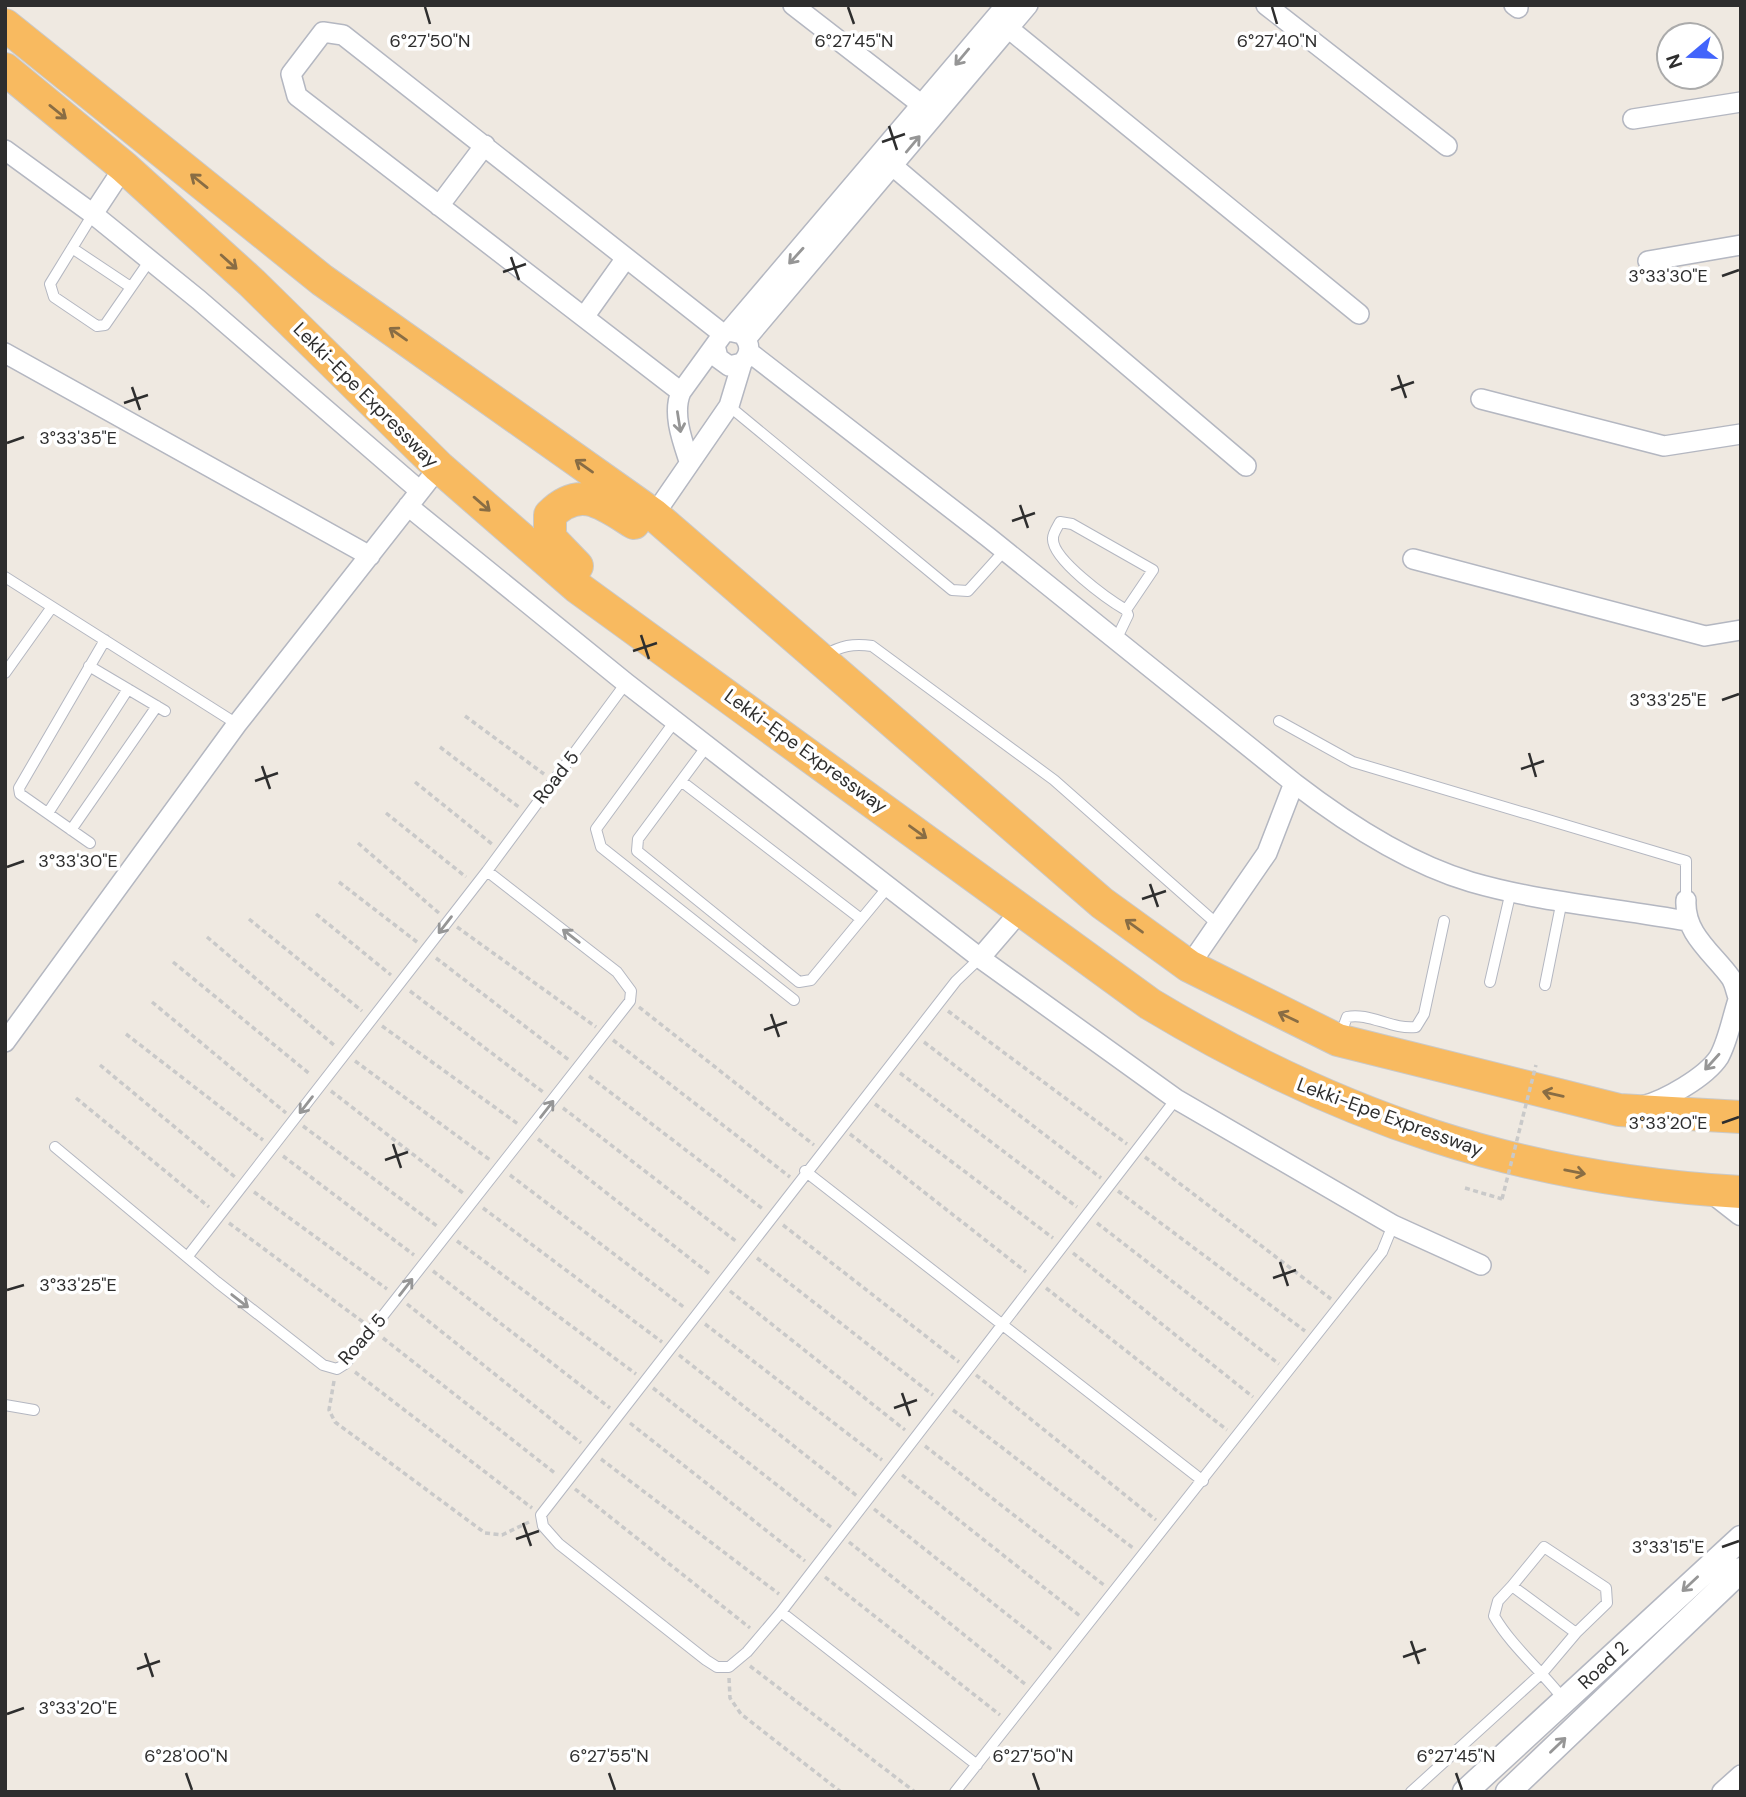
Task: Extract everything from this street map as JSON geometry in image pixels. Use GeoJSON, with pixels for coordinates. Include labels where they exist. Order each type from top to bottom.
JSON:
{"type":"FeatureCollection","features":[{"type":"Feature","properties":{"kind":"highway"},"geometry":{"type":"LineString","coordinates":[[5,26],[322,280],[654,515],[1102,903],[1189,966],[1338,1040],[1619,1110],[1741,1117]]}},
{"type":"Feature","properties":{"kind":"highway","name":"Lekki-Epe Expressway"},"geometry":{"type":"LineString","coordinates":[[5,69],[124,167],[253,283],[422,488],[577,587],[702,675],[1023,908],[1150,1004],[1227,1050],[1330,1100],[1475,1149],[1538,1165],[1642,1185],[1741,1192]]}},
{"type":"Feature","properties":{"kind":"highway"},"geometry":{"type":"LineString","coordinates":[[702,675],[670,638],[563,555],[550,538],[550,515],[561,505],[579,498],[601,502],[655,536],[907,759],[960,780]]}},
{"type":"Feature","properties":{"kind":"street"},"geometry":{"type":"LineString","coordinates":[[793,5],[922,105]]}},
{"type":"Feature","properties":{"kind":"street"},"geometry":{"type":"LineString","coordinates":[[654,515],[729,406],[734,344],[922,105],[1006,5]]}},
{"type":"Feature","properties":{"kind":"street"},"geometry":{"type":"LineString","coordinates":[[689,461],[679,422],[677,402],[681,392],[734,344],[894,167],[1028,5]]}},
{"type":"Feature","properties":{"kind":"street"},"geometry":{"type":"LineString","coordinates":[[1266,5],[1447,146]]}},
{"type":"Feature","properties":{"kind":"street"},"geometry":{"type":"LineString","coordinates":[[1008,28],[1359,314]]}},
{"type":"Feature","properties":{"kind":"street"},"geometry":{"type":"LineString","coordinates":[[681,392],[297,96],[291,74],[323,32],[343,35],[734,344],[1005,550],[1333,814],[1430,866],[1469,881],[1511,891],[1687,921]]}},
{"type":"Feature","properties":{"kind":"street"},"geometry":{"type":"LineString","coordinates":[[1633,119],[1741,102]]}},
{"type":"Feature","properties":{"kind":"street"},"geometry":{"type":"LineString","coordinates":[[439,206],[485,145]]}},
{"type":"Feature","properties":{"kind":"street"},"geometry":{"type":"LineString","coordinates":[[5,150],[93,214],[150,260],[422,488],[626,683],[980,958],[1176,1099],[1394,1225],[1482,1265]]}},
{"type":"Feature","properties":{"kind":"street"},"geometry":{"type":"LineString","coordinates":[[93,214],[124,167]]}},
{"type":"Feature","properties":{"kind":"street"},"geometry":{"type":"LineString","coordinates":[[894,167],[1246,466]]}},
{"type":"Feature","properties":{"kind":"street"},"geometry":{"type":"LineString","coordinates":[[1648,261],[1741,246]]}},
{"type":"Feature","properties":{"kind":"street"},"geometry":{"type":"LineString","coordinates":[[584,317],[626,258]]}},
{"type":"Feature","properties":{"kind":"street"},"geometry":{"type":"LineString","coordinates":[[5,354],[370,556]]}},
{"type":"Feature","properties":{"kind":"street"},"geometry":{"type":"LineString","coordinates":[[1481,399],[1664,446],[1741,434]]}},
{"type":"Feature","properties":{"kind":"street"},"geometry":{"type":"LineString","coordinates":[[5,1042],[237,724],[422,488]]}},
{"type":"Feature","properties":{"kind":"street"},"geometry":{"type":"LineString","coordinates":[[1413,559],[1705,636],[1741,630]]}},
{"type":"Feature","properties":{"kind":"street"},"geometry":{"type":"LineString","coordinates":[[1189,966],[1267,853],[1294,783]]}},
{"type":"Feature","properties":{"kind":"street"},"geometry":{"type":"LineString","coordinates":[[1619,1110],[1659,1102],[1694,1079],[1718,1058],[1739,1002],[1736,977],[1687,921],[1686,900]]}},
{"type":"Feature","properties":{"kind":"street"},"geometry":{"type":"LineString","coordinates":[[980,958],[1023,908]]}},
{"type":"Feature","properties":{"kind":"street"},"geometry":{"type":"LineString","coordinates":[[1709,1188],[1741,1213]]}},
{"type":"Feature","properties":{"kind":"street","name":"Road 2"},"geometry":{"type":"LineString","coordinates":[[1465,1792],[1741,1538]]}},
{"type":"Feature","properties":{"kind":"street","name":"Road 2"},"geometry":{"type":"LineString","coordinates":[[1508,1792],[1741,1570]]}},
{"type":"Feature","properties":{"kind":"street"},"geometry":{"type":"LineString","coordinates":[[1722,1792],[1741,1775]]}},
{"type":"Feature","properties":{"kind":"lane"},"geometry":{"type":"LineString","coordinates":[[93,214],[50,284],[54,297],[97,326],[102,326],[109,321],[150,260]]}},
{"type":"Feature","properties":{"kind":"lane"},"geometry":{"type":"LineString","coordinates":[[72,248],[130,286]]}},
{"type":"Feature","properties":{"kind":"lane"},"geometry":{"type":"LineString","coordinates":[[729,406],[952,590],[968,592],[1005,550]]}},
{"type":"Feature","properties":{"kind":"lane"},"geometry":{"type":"LineString","coordinates":[[1116,640],[1128,615],[1126,610],[1079,575],[1055,549],[1053,538],[1060,522],[1072,524],[1153,570],[1126,610]]}},
{"type":"Feature","properties":{"kind":"lane"},"geometry":{"type":"LineString","coordinates":[[5,577],[237,724]]}},
{"type":"Feature","properties":{"kind":"lane"},"geometry":{"type":"LineString","coordinates":[[5,673],[52,607]]}},
{"type":"Feature","properties":{"kind":"lane"},"geometry":{"type":"LineString","coordinates":[[90,843],[20,794],[20,780],[105,640]]}},
{"type":"Feature","properties":{"kind":"lane"},"geometry":{"type":"LineString","coordinates":[[820,659],[839,647],[855,644],[872,646],[1054,780],[1217,924]]}},
{"type":"Feature","properties":{"kind":"lane"},"geometry":{"type":"LineString","coordinates":[[71,830],[161,709],[89,666]]}},
{"type":"Feature","properties":{"kind":"lane","name":"Road 5"},"geometry":{"type":"LineString","coordinates":[[626,683],[502,852],[188,1256],[323,1365],[341,1367],[474,1202],[630,1001]]}},
{"type":"Feature","properties":{"kind":"lane"},"geometry":{"type":"LineString","coordinates":[[48,813],[128,689]]}},
{"type":"Feature","properties":{"kind":"lane"},"geometry":{"type":"LineString","coordinates":[[1279,720],[1353,762],[1686,861],[1686,900]]}},
{"type":"Feature","properties":{"kind":"lane"},"geometry":{"type":"LineString","coordinates":[[675,721],[596,829],[601,848],[794,1000]]}},
{"type":"Feature","properties":{"kind":"lane"},"geometry":{"type":"LineString","coordinates":[[707,746],[638,839],[637,851],[799,982],[811,980],[888,887]]}},
{"type":"Feature","properties":{"kind":"lane"},"geometry":{"type":"LineString","coordinates":[[681,781],[861,919]]}},
{"type":"Feature","properties":{"kind":"lane"},"geometry":{"type":"LineString","coordinates":[[487,871],[617,972],[631,990],[630,1001]]}},
{"type":"Feature","properties":{"kind":"lane"},"geometry":{"type":"LineString","coordinates":[[1490,982],[1511,891]]}},
{"type":"Feature","properties":{"kind":"lane"},"geometry":{"type":"LineString","coordinates":[[1545,985],[1562,899]]}},
{"type":"Feature","properties":{"kind":"lane"},"geometry":{"type":"LineString","coordinates":[[1338,1040],[1347,1017],[1356,1015],[1401,1029],[1416,1027],[1424,1014],[1444,921]]}},
{"type":"Feature","properties":{"kind":"lane"},"geometry":{"type":"LineString","coordinates":[[980,958],[956,981],[805,1171],[589,1449],[541,1515],[543,1526],[559,1544],[706,1660],[717,1667],[729,1667],[781,1612],[1004,1326],[1176,1099]]}},
{"type":"Feature","properties":{"kind":"lane"},"geometry":{"type":"LineString","coordinates":[[55,1147],[188,1256]]}},
{"type":"Feature","properties":{"kind":"lane"},"geometry":{"type":"LineString","coordinates":[[805,1171],[1203,1481]]}},
{"type":"Feature","properties":{"kind":"lane"},"geometry":{"type":"LineString","coordinates":[[956,1792],[1382,1252],[1394,1225]]}},
{"type":"Feature","properties":{"kind":"lane"},"geometry":{"type":"LineString","coordinates":[[5,1405],[34,1410]]}},
{"type":"Feature","properties":{"kind":"lane"},"geometry":{"type":"LineString","coordinates":[[1411,1792],[1543,1672],[1576,1633],[1607,1603],[1606,1588],[1544,1547],[1498,1601],[1494,1616],[1502,1631],[1543,1672],[1564,1700]]}},
{"type":"Feature","properties":{"kind":"lane"},"geometry":{"type":"LineString","coordinates":[[1512,1586],[1576,1633]]}},
{"type":"Feature","properties":{"kind":"lane"},"geometry":{"type":"LineString","coordinates":[[781,1612],[976,1765]]}},
{"type":"Feature","properties":{"kind":"path"},"geometry":{"type":"LineString","coordinates":[[465,716],[554,782]]}},
{"type":"Feature","properties":{"kind":"path"},"geometry":{"type":"LineString","coordinates":[[440,747],[528,814]]}},
{"type":"Feature","properties":{"kind":"path"},"geometry":{"type":"LineString","coordinates":[[415,782],[502,852]]}},
{"type":"Feature","properties":{"kind":"path"},"geometry":{"type":"LineString","coordinates":[[386,813],[476,885]]}},
{"type":"Feature","properties":{"kind":"path"},"geometry":{"type":"LineString","coordinates":[[358,843],[448,921],[606,1034],[797,1182]]}},
{"type":"Feature","properties":{"kind":"path"},"geometry":{"type":"LineString","coordinates":[[339,882],[970,1370],[1166,1528]]}},
{"type":"Feature","properties":{"kind":"path"},"geometry":{"type":"LineString","coordinates":[[316,914],[400,983],[1143,1556]]}},
{"type":"Feature","properties":{"kind":"path"},"geometry":{"type":"LineString","coordinates":[[249,919],[372,1019],[529,1132],[1114,1593]]}},
{"type":"Feature","properties":{"kind":"path"},"geometry":{"type":"LineString","coordinates":[[207,937],[345,1054],[694,1315],[1090,1624]]}},
{"type":"Feature","properties":{"kind":"path"},"geometry":{"type":"LineString","coordinates":[[173,961],[322,1084],[474,1202],[669,1347],[1062,1657]]}},
{"type":"Feature","properties":{"kind":"path"},"geometry":{"type":"LineString","coordinates":[[630,1001],[822,1150]]}},
{"type":"Feature","properties":{"kind":"path"},"geometry":{"type":"LineString","coordinates":[[152,1002],[294,1120],[643,1380],[1035,1692]]}},
{"type":"Feature","properties":{"kind":"path"},"geometry":{"type":"LineString","coordinates":[[126,1034],[617,1413],[1010,1723]]}},
{"type":"Feature","properties":{"kind":"path"},"geometry":{"type":"LineString","coordinates":[[100,1065],[244,1184],[398,1297],[589,1449],[789,1602]]}},
{"type":"Feature","properties":{"kind":"path"},"geometry":{"type":"LineString","coordinates":[[1465,1188],[1502,1199],[1536,1065]]}},
{"type":"Feature","properties":{"kind":"path"},"geometry":{"type":"LineString","coordinates":[[76,1098],[219,1216],[373,1329],[760,1636]]}},
{"type":"Feature","properties":{"kind":"path"},"geometry":{"type":"LineString","coordinates":[[341,1367],[541,1515],[502,1535],[485,1532],[335,1422],[329,1410],[341,1367]]}},
{"type":"Feature","properties":{"kind":"path"},"geometry":{"type":"LineString","coordinates":[[739,1658],[915,1792]]}},
{"type":"Feature","properties":{"kind":"path"},"geometry":{"type":"LineString","coordinates":[[729,1667],[730,1698],[741,1714],[841,1792]]}}]}
